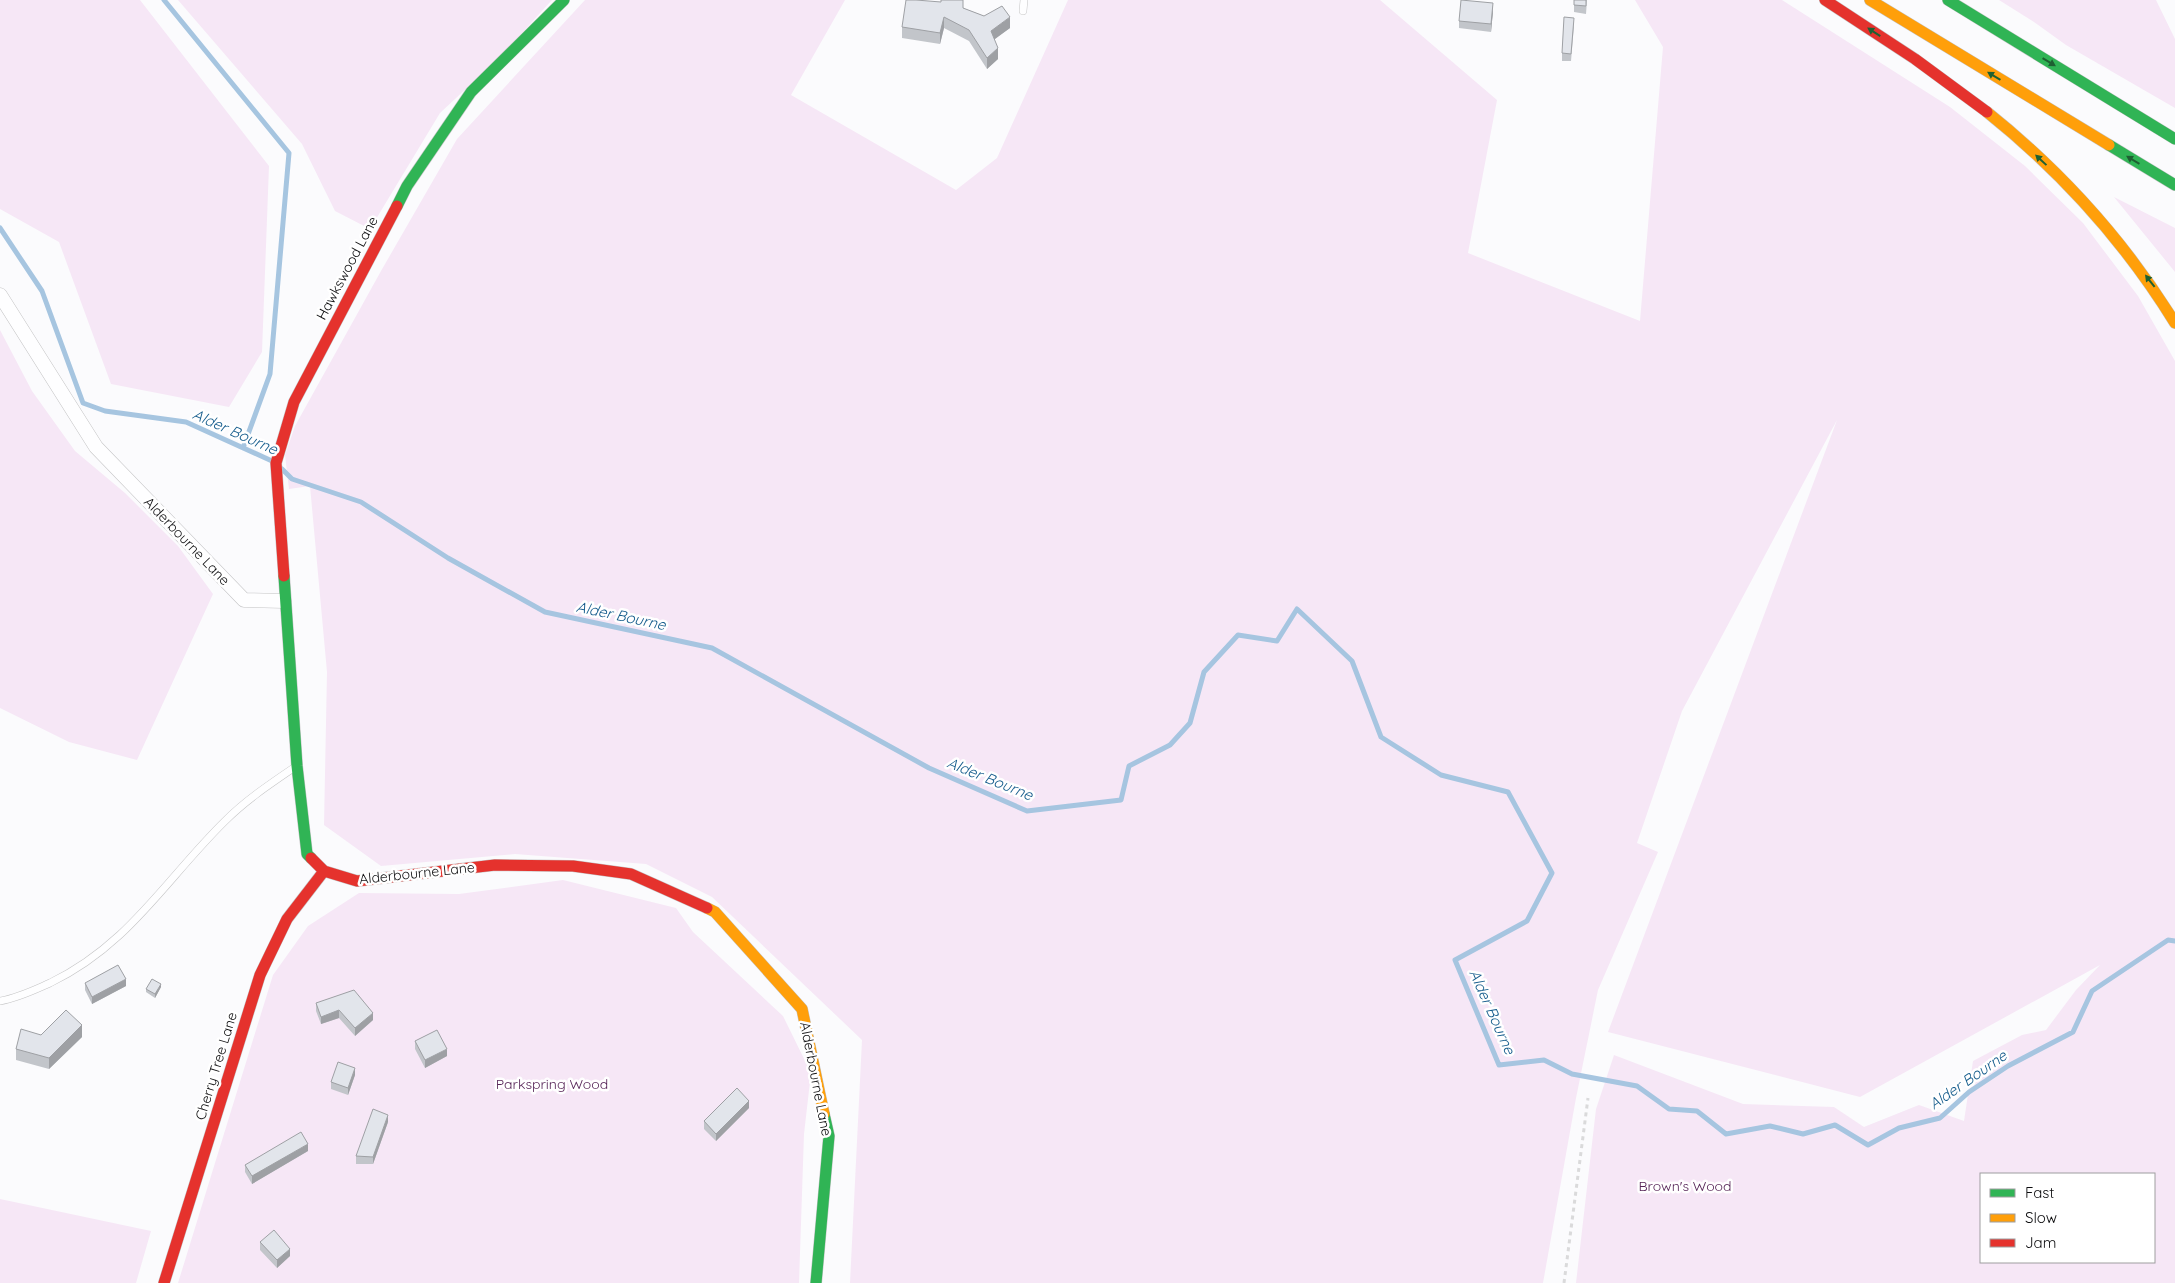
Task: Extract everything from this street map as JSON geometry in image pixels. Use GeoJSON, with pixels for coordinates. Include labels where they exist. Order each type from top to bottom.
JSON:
{"type":"FeatureCollection","features":[{"type":"Feature","properties":{"kind":"main road","name":"Hawkswood Lane"},"geometry":{"type":"LineString","coordinates":[[284,601],[276,463],[294,402],[407,186],[471,92],[564,0]]}},
{"type":"Feature","properties":{"kind":"main road"},"geometry":{"type":"LineString","coordinates":[[1825,0],[1915,59],[2002,124],[2080,196],[2153,285],[2175,323]]}},
{"type":"Feature","properties":{"kind":"main road"},"geometry":{"type":"LineString","coordinates":[[1870,0],[2175,185]]}},
{"type":"Feature","properties":{"kind":"main road"},"geometry":{"type":"LineString","coordinates":[[1948,0],[2174,138]]}},
{"type":"Feature","properties":{"kind":"main road","name":"Alderbourne Lane"},"geometry":{"type":"LineString","coordinates":[[284,601],[297,766],[307,854],[324,871],[357,881],[495,865],[574,866],[631,874],[715,912],[802,1009],[829,1136],[816,1283]]}},
{"type":"Feature","properties":{"kind":"main road","name":"Cherry Tree Lane"},"geometry":{"type":"LineString","coordinates":[[164,1283],[260,975],[287,920],[324,871]]}},
{"type":"Feature","properties":{"kind":"street","name":"Alderbourne Lane"},"geometry":{"type":"LineString","coordinates":[[0,295],[96,447],[244,600],[284,601]]}},
{"type":"Feature","properties":{"kind":"lane"},"geometry":{"type":"LineString","coordinates":[[1023,10],[1024,0]]}},
{"type":"Feature","properties":{"kind":"lane"},"geometry":{"type":"LineString","coordinates":[[0,1001],[29,993],[72,972],[116,941],[226,820],[259,791],[297,766]]}},
{"type":"Feature","properties":{"kind":"path"},"geometry":{"type":"LineString","coordinates":[[1564,1283],[1588,1098]]}},
{"type":"Feature","properties":{"kind":"green space"},"geometry":{"type":"Polygon","coordinates":[[[0,0],[140,0],[269,166],[262,352],[229,407],[111,384],[59,242],[0,209],[0,0]]]}},
{"type":"Feature","properties":{"kind":"green space"},"geometry":{"type":"Polygon","coordinates":[[[178,0],[552,0],[499,58],[440,113],[370,229],[335,211],[302,144],[178,0]]]}},
{"type":"Feature","properties":{"kind":"green space","name":"Brown's Wood"},"geometry":{"type":"Polygon","coordinates":[[[585,0],[845,0],[791,95],[956,190],[997,158],[1068,0],[1380,0],[1497,100],[1468,253],[1640,321],[1663,47],[1635,0],[1782,0],[1950,107],[2025,166],[2083,223],[2138,296],[2175,361],[2175,1283],[1576,1283],[1596,1109],[1614,1055],[1743,1104],[1834,1107],[1864,1127],[1919,1105],[1964,1121],[1973,1061],[2022,1035],[2046,1030],[2076,990],[2100,965],[1860,1097],[1608,1032],[1837,420],[1682,711],[1637,843],[1658,852],[1598,990],[1576,1098],[1543,1283],[850,1283],[862,1040],[712,897],[646,864],[515,854],[381,866],[324,825],[327,672],[310,486],[289,489],[285,455],[295,426],[457,139],[585,0]]]}},
{"type":"Feature","properties":{"kind":"green space"},"geometry":{"type":"Polygon","coordinates":[[[1999,0],[2156,0],[2175,39],[2175,108],[2066,45],[1999,0]]]}},
{"type":"Feature","properties":{"kind":"green space"},"geometry":{"type":"Polygon","coordinates":[[[2114,197],[2175,228],[2175,272],[2114,197]]]}},
{"type":"Feature","properties":{"kind":"green space"},"geometry":{"type":"Polygon","coordinates":[[[0,330],[32,391],[75,451],[125,493],[178,546],[213,594],[137,760],[69,742],[0,708],[0,330]]]}},
{"type":"Feature","properties":{"kind":"green space","name":"Parkspring Wood"},"geometry":{"type":"Polygon","coordinates":[[[563,880],[676,908],[693,932],[783,1016],[811,1073],[804,1134],[799,1283],[178,1283],[273,975],[308,926],[359,893],[459,894],[563,880]]]}},
{"type":"Feature","properties":{"kind":"green space"},"geometry":{"type":"Polygon","coordinates":[[[0,1199],[151,1231],[136,1283],[0,1283],[0,1199]]]}},
{"type":"Feature","properties":{"kind":"building"},"geometry":{"type":"Polygon","coordinates":[[[906,0],[941,2],[941,0],[963,0],[963,8],[984,16],[1002,6],[1010,17],[991,31],[998,48],[987,58],[969,30],[944,17],[940,33],[902,27],[906,0]]]}},
{"type":"Feature","properties":{"kind":"building"},"geometry":{"type":"Polygon","coordinates":[[[1461,0],[1493,3],[1491,24],[1459,21],[1461,0]]]}},
{"type":"Feature","properties":{"kind":"building"},"geometry":{"type":"Polygon","coordinates":[[[1574,0],[1586,0],[1586,6],[1574,5],[1574,0]]]}},
{"type":"Feature","properties":{"kind":"building"},"geometry":{"type":"Polygon","coordinates":[[[1564,17],[1574,18],[1571,54],[1562,53],[1564,17]]]}},
{"type":"Feature","properties":{"kind":"building"},"geometry":{"type":"Polygon","coordinates":[[[118,965],[126,979],[92,997],[85,983],[118,965]]]}},
{"type":"Feature","properties":{"kind":"building"},"geometry":{"type":"Polygon","coordinates":[[[152,979],[161,984],[155,994],[146,989],[152,979]]]}},
{"type":"Feature","properties":{"kind":"building"},"geometry":{"type":"Polygon","coordinates":[[[354,990],[373,1013],[355,1028],[339,1010],[321,1017],[316,1003],[354,990]]]}},
{"type":"Feature","properties":{"kind":"building"},"geometry":{"type":"Polygon","coordinates":[[[66,1010],[82,1025],[49,1058],[16,1049],[21,1029],[41,1035],[66,1010]]]}},
{"type":"Feature","properties":{"kind":"building"},"geometry":{"type":"Polygon","coordinates":[[[437,1030],[447,1049],[425,1060],[415,1041],[437,1030]]]}},
{"type":"Feature","properties":{"kind":"building"},"geometry":{"type":"Polygon","coordinates":[[[338,1062],[355,1068],[348,1088],[331,1082],[338,1062]]]}},
{"type":"Feature","properties":{"kind":"building"},"geometry":{"type":"Polygon","coordinates":[[[737,1088],[749,1101],[716,1134],[704,1121],[737,1088]]]}},
{"type":"Feature","properties":{"kind":"building"},"geometry":{"type":"Polygon","coordinates":[[[373,1109],[388,1115],[373,1157],[356,1156],[373,1109]]]}},
{"type":"Feature","properties":{"kind":"building"},"geometry":{"type":"Polygon","coordinates":[[[301,1132],[308,1144],[252,1176],[245,1165],[301,1132]]]}},
{"type":"Feature","properties":{"kind":"building"},"geometry":{"type":"Polygon","coordinates":[[[274,1230],[290,1249],[277,1260],[260,1242],[274,1230]]]}},
{"type":"Feature","properties":{"kind":"waterway"},"geometry":{"type":"LineString","coordinates":[[164,0],[289,153],[270,374],[243,448]]}},
{"type":"Feature","properties":{"kind":"waterway","name":"Alder Bourne"},"geometry":{"type":"LineString","coordinates":[[0,228],[42,291],[83,403],[105,411],[186,422],[272,461]]}},
{"type":"Feature","properties":{"kind":"waterway","name":"Alder Bourne"},"geometry":{"type":"LineString","coordinates":[[282,469],[292,479],[361,502],[448,558],[545,612],[712,648],[929,768],[1027,811],[1121,800],[1129,766],[1170,745],[1190,723],[1204,672],[1238,635],[1277,641],[1297,609],[1352,661],[1381,737],[1441,775],[1508,792],[1552,873],[1527,921],[1455,960],[1499,1065],[1544,1060],[1572,1074],[1637,1086],[1669,1109],[1697,1111],[1726,1134],[1770,1126],[1803,1134],[1835,1125],[1868,1145],[1899,1128],[1940,1118],[1969,1092],[2008,1066],[2073,1032],[2092,991],[2168,940],[2175,941]]}},
{"type":"Feature","properties":{"kind":"traffic: fast"},"geometry":{"type":"LineString","coordinates":[[397,206],[407,186],[471,92],[564,0]]}},
{"type":"Feature","properties":{"kind":"traffic: fast"},"geometry":{"type":"LineString","coordinates":[[1948,0],[2175,139]]}},
{"type":"Feature","properties":{"kind":"traffic: fast"},"geometry":{"type":"LineString","coordinates":[[2109,145],[2175,185]]}},
{"type":"Feature","properties":{"kind":"traffic: fast"},"geometry":{"type":"LineString","coordinates":[[284,576],[297,766],[307,854],[311,858]]}},
{"type":"Feature","properties":{"kind":"traffic: fast"},"geometry":{"type":"LineString","coordinates":[[816,1283],[829,1136],[824,1114]]}},
{"type":"Feature","properties":{"kind":"traffic: slow"},"geometry":{"type":"LineString","coordinates":[[1870,0],[2109,145]]}},
{"type":"Feature","properties":{"kind":"traffic: slow"},"geometry":{"type":"LineString","coordinates":[[1987,112],[2041,159],[2090,210],[2135,264],[2175,323]]}},
{"type":"Feature","properties":{"kind":"traffic: slow"},"geometry":{"type":"LineString","coordinates":[[707,908],[715,912],[802,1009],[824,1114]]}},
{"type":"Feature","properties":{"kind":"traffic: jam"},"geometry":{"type":"LineString","coordinates":[[1825,0],[1915,59],[1987,112]]}},
{"type":"Feature","properties":{"kind":"traffic: jam"},"geometry":{"type":"LineString","coordinates":[[284,576],[276,463],[294,402],[397,206]]}},
{"type":"Feature","properties":{"kind":"traffic: jam"},"geometry":{"type":"LineString","coordinates":[[311,858],[324,871],[357,881],[495,865],[573,866],[631,874],[707,908]]}},
{"type":"Feature","properties":{"kind":"traffic: jam"},"geometry":{"type":"LineString","coordinates":[[164,1283],[260,975],[287,919],[324,871]]}}]}
